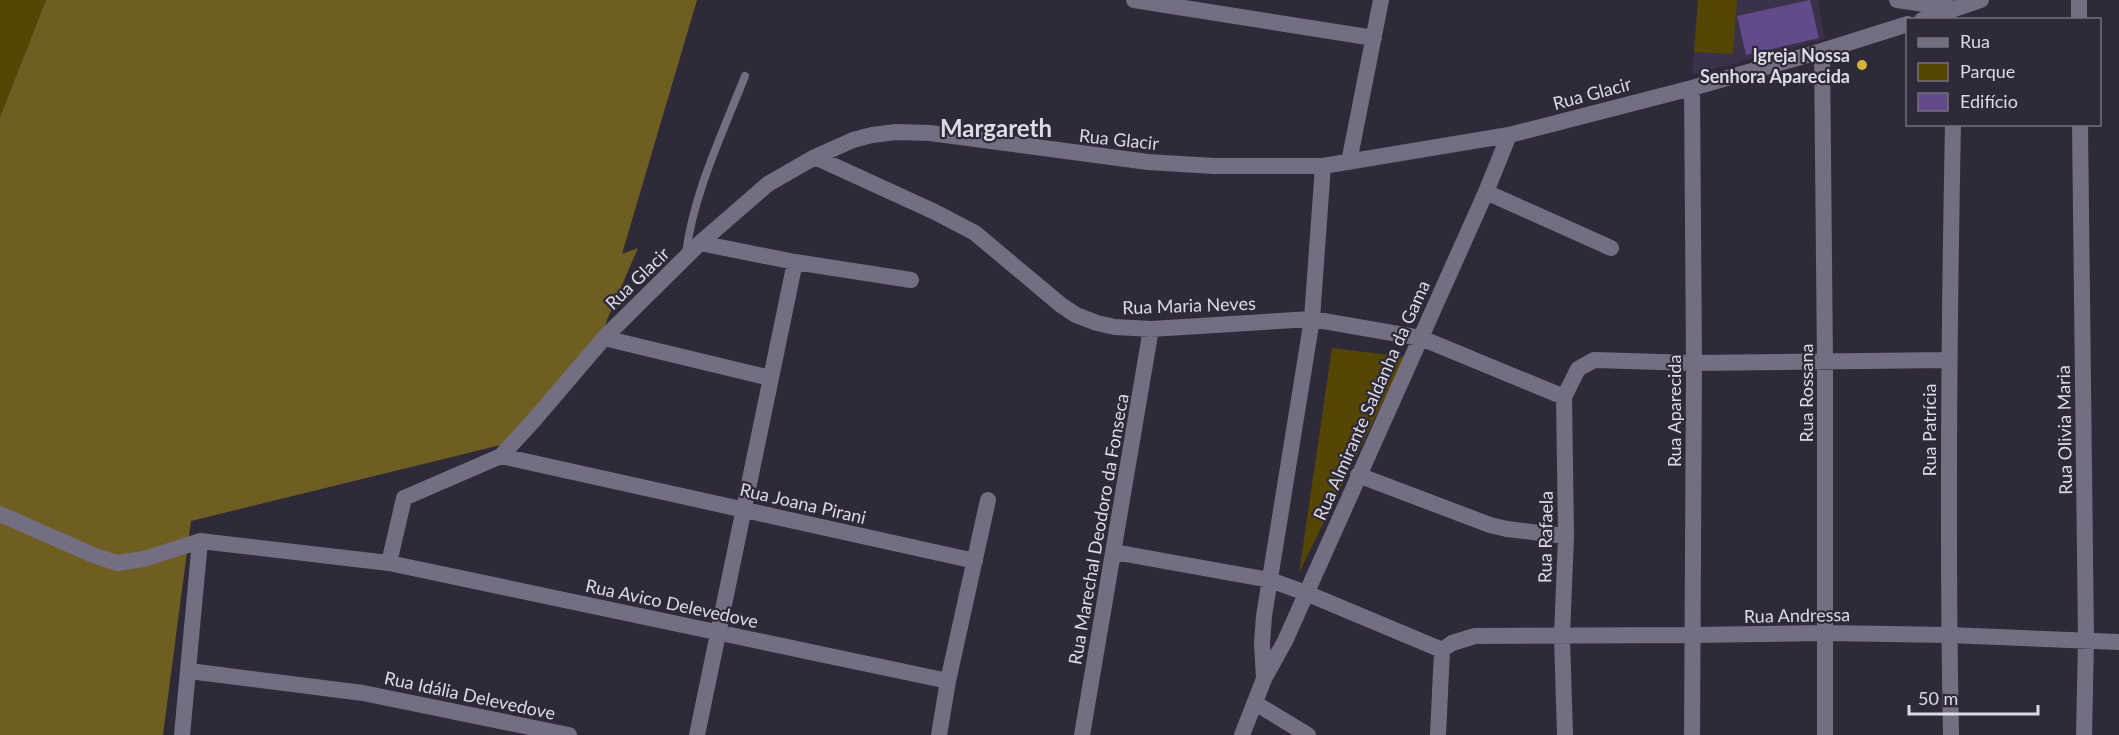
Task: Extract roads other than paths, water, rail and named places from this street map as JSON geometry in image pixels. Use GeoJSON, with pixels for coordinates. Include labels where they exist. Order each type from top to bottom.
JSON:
{"type":"FeatureCollection","features":[{"type":"Feature","properties":{"kind":"street"},"geometry":{"type":"LineString","coordinates":[[1134,0],[1374,38]]}},
{"type":"Feature","properties":{"kind":"street"},"geometry":{"type":"LineString","coordinates":[[1349,162],[1381,0]]}},
{"type":"Feature","properties":{"kind":"street"},"geometry":{"type":"LineString","coordinates":[[1897,0],[1955,14]]}},
{"type":"Feature","properties":{"kind":"street"},"geometry":{"type":"LineString","coordinates":[[1933,18],[1955,14],[1981,0]]}},
{"type":"Feature","properties":{"kind":"street"},"geometry":{"type":"LineString","coordinates":[[2079,0],[2079,18]]}},
{"type":"Feature","properties":{"kind":"street","name":"Rua Glacir"},"geometry":{"type":"LineString","coordinates":[[388,563],[404,498],[501,456],[604,338],[700,243],[768,184],[815,157],[853,140],[896,132],[930,134],[1102,158],[1148,162],[1214,166],[1323,166],[1509,135],[1692,88],[1906,25]]}},
{"type":"Feature","properties":{"kind":"street","name":"Rua Rossana"},"geometry":{"type":"LineString","coordinates":[[1822,51],[1826,363],[1825,735]]}},
{"type":"Feature","properties":{"kind":"street","name":"Rua Aparecida"},"geometry":{"type":"LineString","coordinates":[[1692,88],[1694,363],[1692,735]]}},
{"type":"Feature","properties":{"kind":"street","name":"Rua Patrícia"},"geometry":{"type":"LineString","coordinates":[[1952,735],[1949,635],[1949,360],[1953,126]]}},
{"type":"Feature","properties":{"kind":"street","name":"Rua Olivia Maria"},"geometry":{"type":"LineString","coordinates":[[2080,126],[2086,641],[2084,735]]}},
{"type":"Feature","properties":{"kind":"street","name":"Rua Almirante Saldanha da Gama"},"geometry":{"type":"LineString","coordinates":[[1242,735],[1264,679],[1285,641],[1486,192],[1509,135]]}},
{"type":"Feature","properties":{"kind":"street","name":"Rua Maria Neves"},"geometry":{"type":"LineString","coordinates":[[815,157],[935,212],[975,233],[1061,304],[1076,315],[1097,323],[1115,327],[1151,329],[1312,319],[1421,338],[1564,397]]}},
{"type":"Feature","properties":{"kind":"street","name":"Rua Almirante Saldanha da Gama"},"geometry":{"type":"LineString","coordinates":[[1264,679],[1263,632],[1312,319],[1323,166]]}},
{"type":"Feature","properties":{"kind":"street"},"geometry":{"type":"LineString","coordinates":[[1486,192],[1611,248]]}},
{"type":"Feature","properties":{"kind":"street"},"geometry":{"type":"LineString","coordinates":[[700,243],[795,262],[911,280]]}},
{"type":"Feature","properties":{"kind":"street"},"geometry":{"type":"LineString","coordinates":[[697,735],[795,262]]}},
{"type":"Feature","properties":{"kind":"street","name":"Rua Marechal Deodoro da Fonseca"},"geometry":{"type":"LineString","coordinates":[[1082,735],[1151,329]]}},
{"type":"Feature","properties":{"kind":"street"},"geometry":{"type":"LineString","coordinates":[[604,338],[770,378]]}},
{"type":"Feature","properties":{"kind":"street"},"geometry":{"type":"LineString","coordinates":[[1564,397],[1582,366],[1594,360],[1826,363],[1949,360]]}},
{"type":"Feature","properties":{"kind":"street","name":"Rua Rafaela"},"geometry":{"type":"LineString","coordinates":[[1564,397],[1566,536],[1562,636],[1564,735]]}},
{"type":"Feature","properties":{"kind":"street","name":"Rua Joana Pirani"},"geometry":{"type":"LineString","coordinates":[[501,456],[975,561]]}},
{"type":"Feature","properties":{"kind":"street"},"geometry":{"type":"LineString","coordinates":[[1358,475],[1490,525],[1566,536]]}},
{"type":"Feature","properties":{"kind":"street"},"geometry":{"type":"LineString","coordinates":[[939,735],[948,681],[988,500]]}},
{"type":"Feature","properties":{"kind":"street"},"geometry":{"type":"LineString","coordinates":[[0,514],[117,563],[144,559],[200,541],[182,735]]}},
{"type":"Feature","properties":{"kind":"street","name":"Rua Avico Delevedove"},"geometry":{"type":"LineString","coordinates":[[200,541],[388,563],[948,681]]}},
{"type":"Feature","properties":{"kind":"street"},"geometry":{"type":"LineString","coordinates":[[1114,552],[1270,580],[1442,650],[1438,735]]}},
{"type":"Feature","properties":{"kind":"street","name":"Rua Andressa"},"geometry":{"type":"LineString","coordinates":[[1442,650],[1452,643],[1475,636],[1691,636],[1826,633],[2119,642]]}},
{"type":"Feature","properties":{"kind":"street","name":"Rua Idália Delevedove"},"geometry":{"type":"LineString","coordinates":[[189,671],[363,693],[569,735]]}},
{"type":"Feature","properties":{"kind":"street"},"geometry":{"type":"LineString","coordinates":[[1255,703],[1308,735]]}},
{"type":"Feature","properties":{"kind":"lane"},"geometry":{"type":"LineString","coordinates":[[686,257],[688,232],[695,207],[745,76]]}},
{"type":"Feature","properties":{"kind":"place","name":"Igreja Nossa Senhora Aparecida"},"geometry":{"type":"Point","coordinates":[1862,65]}},
{"type":"Feature","properties":{"kind":"district","name":"Margareth"},"geometry":{"type":"Point","coordinates":[996,127]}}]}
